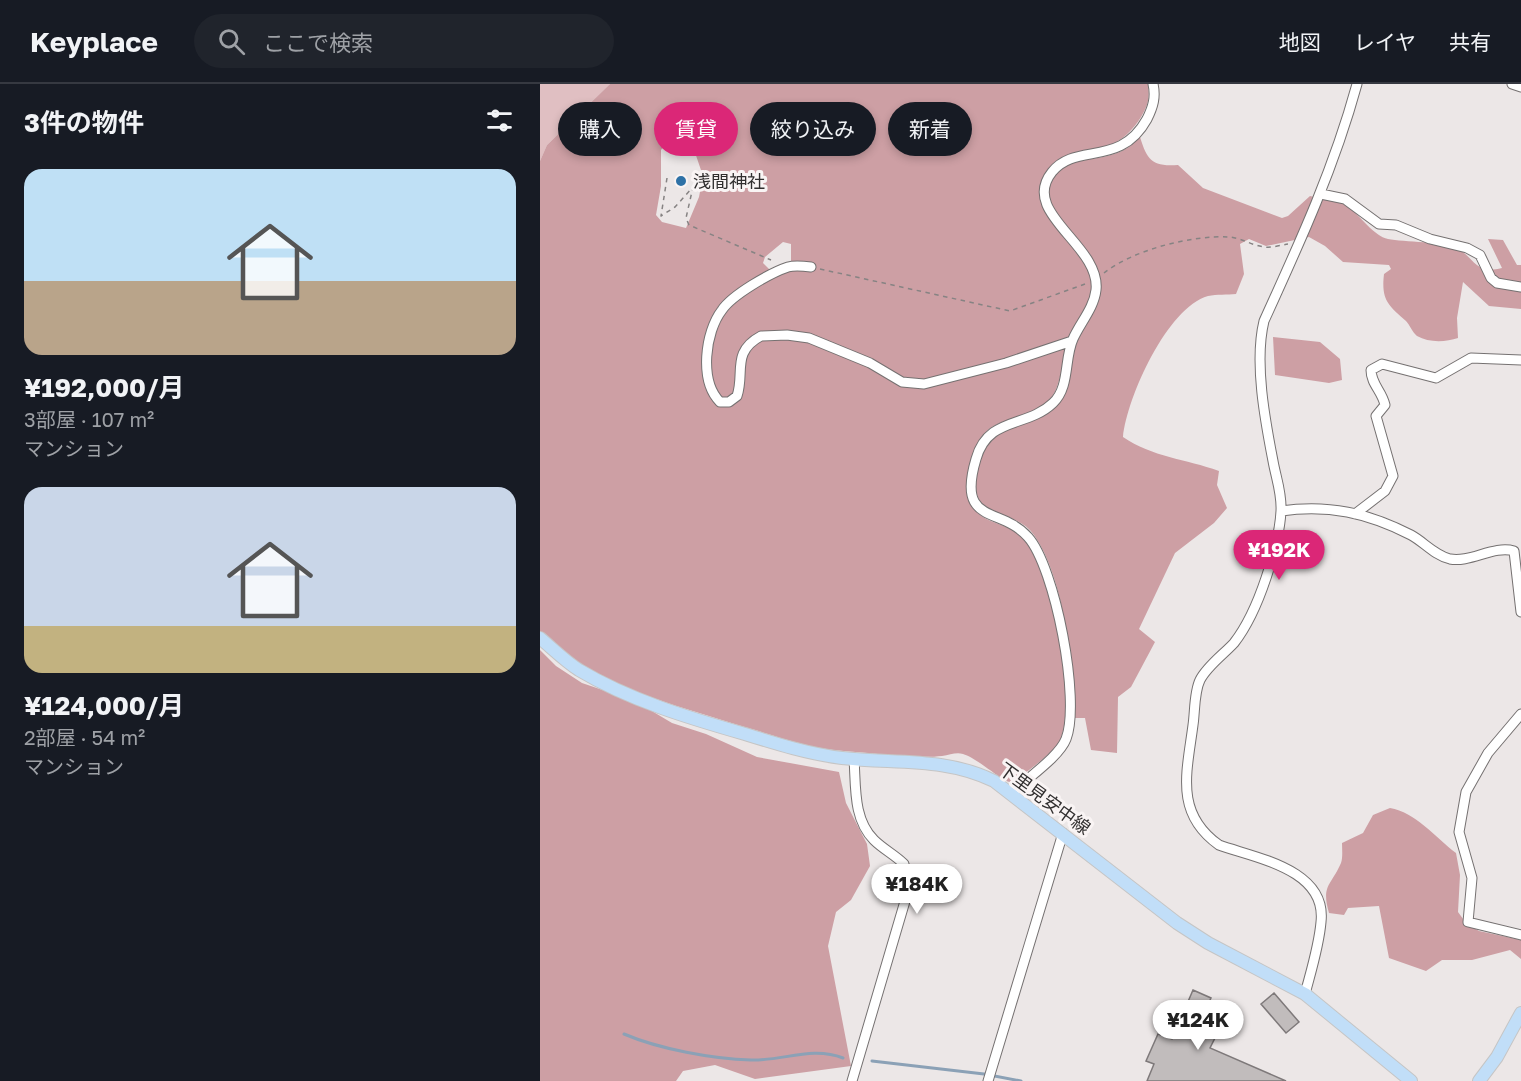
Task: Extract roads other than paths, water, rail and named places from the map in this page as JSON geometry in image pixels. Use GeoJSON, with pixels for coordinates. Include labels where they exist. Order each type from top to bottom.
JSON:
{"type":"FeatureCollection","features":[{"type":"Feature","properties":{"kind":"main road","name":"下里見安中線"},"geometry":{"type":"LineString","coordinates":[[540,638],[577,669],[638,698],[699,720],[802,751],[854,759],[947,765],[975,771],[1012,793],[1177,923],[1208,943],[1305,994],[1411,1081]]}},
{"type":"Feature","properties":{"kind":"main road"},"geometry":{"type":"LineString","coordinates":[[1479,1081],[1497,1057],[1521,1013]]}},
{"type":"Feature","properties":{"kind":"street"},"geometry":{"type":"LineString","coordinates":[[1012,793],[1057,754],[1067,737],[1070,719],[1068,667],[1052,592],[1030,539],[1020,528],[980,509],[974,500],[972,483],[975,460],[988,437],[1003,426],[1040,412],[1060,394],[1072,341],[1096,292],[1096,279],[1089,259],[1063,232],[1048,208],[1045,189],[1047,181],[1052,172],[1071,159],[1109,152],[1126,144],[1145,122],[1153,107],[1154,84]]}},
{"type":"Feature","properties":{"kind":"street"},"geometry":{"type":"LineString","coordinates":[[1305,994],[1322,921],[1318,898],[1297,874],[1219,845],[1208,837],[1200,829],[1189,807],[1186,785],[1200,680],[1236,639],[1262,591],[1281,511],[1259,352],[1264,321],[1321,194],[1346,125],[1357,84]]}},
{"type":"Feature","properties":{"kind":"street"},"geometry":{"type":"LineString","coordinates":[[1512,84],[1521,87]]}},
{"type":"Feature","properties":{"kind":"street"},"geometry":{"type":"LineString","coordinates":[[1321,194],[1346,199],[1379,224],[1396,225],[1430,239],[1467,248],[1480,255],[1491,278],[1497,283],[1521,287]]}},
{"type":"Feature","properties":{"kind":"street"},"geometry":{"type":"LineString","coordinates":[[811,267],[785,268],[737,295],[722,310],[716,320],[707,358],[710,386],[720,402],[729,402],[737,396],[739,365],[743,352],[760,336],[809,338],[870,363],[902,382],[924,384],[1006,363],[1072,341]]}},
{"type":"Feature","properties":{"kind":"street"},"geometry":{"type":"LineString","coordinates":[[1355,514],[1385,491],[1393,476],[1376,416],[1385,405],[1381,392],[1371,379],[1371,370],[1376,365],[1382,364],[1436,378],[1471,358],[1521,360]]}},
{"type":"Feature","properties":{"kind":"street"},"geometry":{"type":"LineString","coordinates":[[1281,511],[1330,508],[1355,514],[1412,536],[1434,552],[1450,559],[1514,551],[1521,612]]}},
{"type":"Feature","properties":{"kind":"street"},"geometry":{"type":"LineString","coordinates":[[1521,714],[1477,770],[1466,792],[1460,832],[1472,878],[1468,921],[1521,935]]}},
{"type":"Feature","properties":{"kind":"street"},"geometry":{"type":"LineString","coordinates":[[852,1081],[908,891],[904,864],[874,840],[862,825],[857,808],[854,759]]}},
{"type":"Feature","properties":{"kind":"street"},"geometry":{"type":"LineString","coordinates":[[988,1081],[1063,833]]}},
{"type":"Feature","properties":{"kind":"waterway"},"geometry":{"type":"LineString","coordinates":[[624,1034],[670,1049],[720,1058],[763,1060],[820,1053],[843,1058]]}},
{"type":"Feature","properties":{"kind":"waterway"},"geometry":{"type":"LineString","coordinates":[[872,1061],[984,1074],[1021,1081]]}},
{"type":"Feature","properties":{"kind":"place","name":"浅間神社"},"geometry":{"type":"Point","coordinates":[681,181]}}]}
